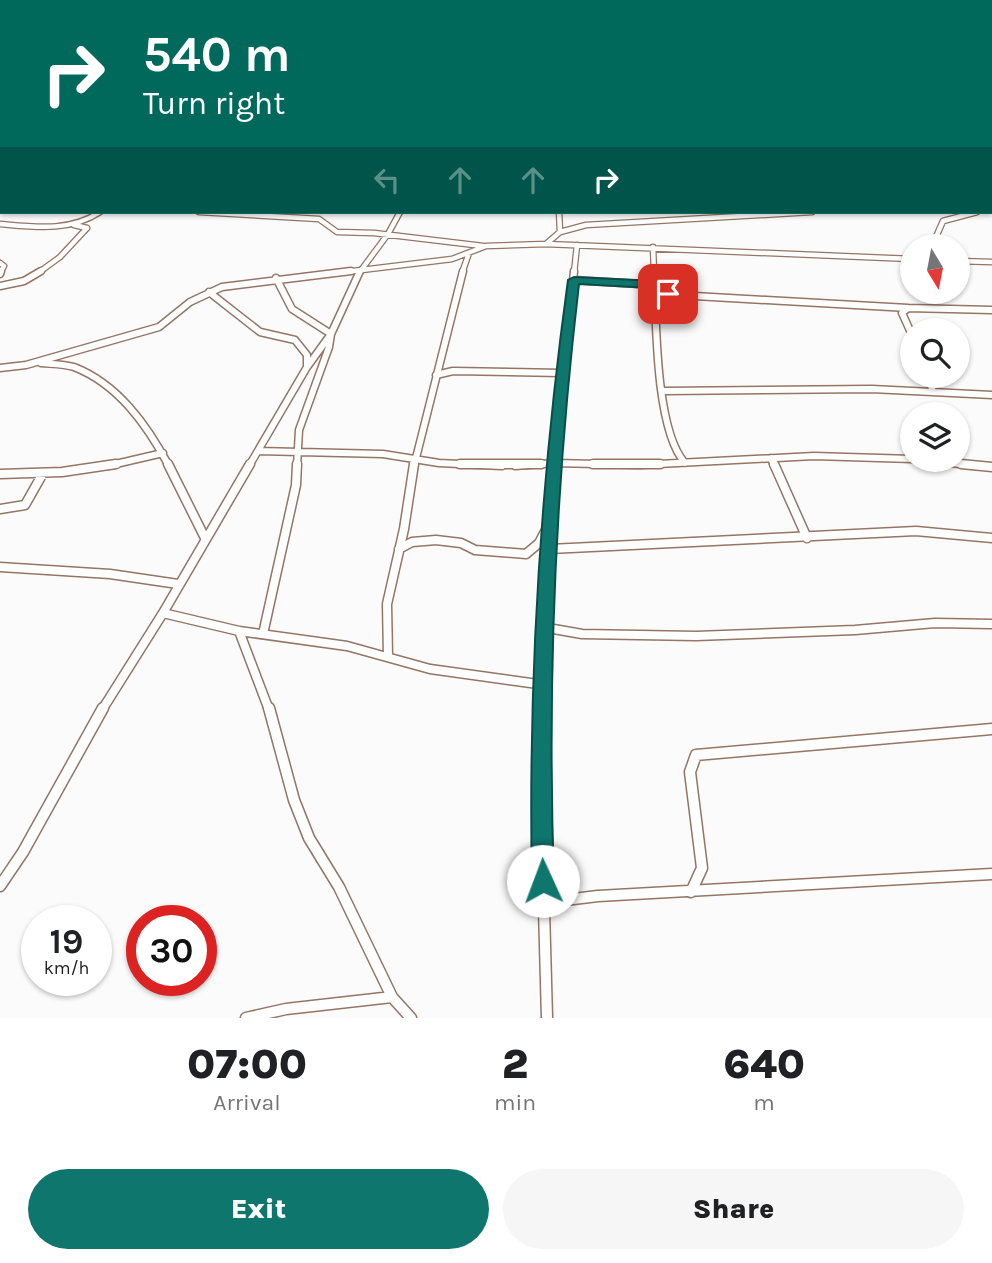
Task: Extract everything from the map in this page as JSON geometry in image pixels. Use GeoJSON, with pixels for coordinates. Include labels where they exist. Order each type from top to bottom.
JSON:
{"type":"FeatureCollection","features":[{"type":"Feature","properties":{"kind":"street"},"geometry":{"type":"LineString","coordinates":[[74,225],[97,214]]}},
{"type":"Feature","properties":{"kind":"street"},"geometry":{"type":"LineString","coordinates":[[222,214],[319,219],[337,232],[388,234],[486,246],[546,244],[900,257]]}},
{"type":"Feature","properties":{"kind":"street"},"geometry":{"type":"LineString","coordinates":[[244,216],[254,214]]}},
{"type":"Feature","properties":{"kind":"street"},"geometry":{"type":"LineString","coordinates":[[263,634],[296,485],[299,430],[331,334],[351,288],[399,214]]}},
{"type":"Feature","properties":{"kind":"street"},"geometry":{"type":"LineString","coordinates":[[559,214],[560,232]]}},
{"type":"Feature","properties":{"kind":"street"},"geometry":{"type":"LineString","coordinates":[[546,244],[560,232],[586,225],[773,214]]}},
{"type":"Feature","properties":{"kind":"street"},"geometry":{"type":"LineString","coordinates":[[937,234],[943,221],[969,214]]}},
{"type":"Feature","properties":{"kind":"street"},"geometry":{"type":"LineString","coordinates":[[637,221],[645,215]]}},
{"type":"Feature","properties":{"kind":"street"},"geometry":{"type":"LineString","coordinates":[[0,224],[74,225],[88,228],[52,265],[15,283],[0,286]]}},
{"type":"Feature","properties":{"kind":"street"},"geometry":{"type":"LineString","coordinates":[[547,1018],[541,800],[551,522],[562,373],[576,245]]}},
{"type":"Feature","properties":{"kind":"street"},"geometry":{"type":"LineString","coordinates":[[26,365],[159,327],[190,302],[222,287],[276,278],[362,271],[453,259],[486,246]]}},
{"type":"Feature","properties":{"kind":"street"},"geometry":{"type":"LineString","coordinates":[[653,247],[659,373],[665,391],[672,449],[685,463]]}},
{"type":"Feature","properties":{"kind":"street"},"geometry":{"type":"LineString","coordinates":[[388,657],[387,604],[404,529],[415,457],[458,285],[469,253]]}},
{"type":"Feature","properties":{"kind":"street"},"geometry":{"type":"LineString","coordinates":[[970,261],[992,262]]}},
{"type":"Feature","properties":{"kind":"street"},"geometry":{"type":"LineString","coordinates":[[0,263],[4,266],[0,274]]}},
{"type":"Feature","properties":{"kind":"street"},"geometry":{"type":"LineString","coordinates":[[276,278],[292,309],[331,334]]}},
{"type":"Feature","properties":{"kind":"street"},"geometry":{"type":"LineString","coordinates":[[574,280],[657,288],[668,294],[908,308],[992,310]]}},
{"type":"Feature","properties":{"kind":"street"},"geometry":{"type":"LineString","coordinates":[[209,292],[260,332],[295,340],[307,355],[307,367]]}},
{"type":"Feature","properties":{"kind":"street"},"geometry":{"type":"LineString","coordinates":[[904,318],[902,313],[908,308]]}},
{"type":"Feature","properties":{"kind":"street"},"geometry":{"type":"LineString","coordinates":[[0,886],[23,852],[91,733],[108,696],[163,613],[307,367],[331,334]]}},
{"type":"Feature","properties":{"kind":"street"},"geometry":{"type":"LineString","coordinates":[[0,368],[60,363],[92,375],[118,394],[163,453],[205,538]]}},
{"type":"Feature","properties":{"kind":"street"},"geometry":{"type":"LineString","coordinates":[[436,375],[453,371],[562,373]]}},
{"type":"Feature","properties":{"kind":"street"},"geometry":{"type":"LineString","coordinates":[[665,391],[872,389],[992,396]]}},
{"type":"Feature","properties":{"kind":"street"},"geometry":{"type":"LineString","coordinates":[[258,451],[297,450],[415,457],[439,463],[510,466],[555,463],[615,466],[814,456],[900,459]]}},
{"type":"Feature","properties":{"kind":"street"},"geometry":{"type":"LineString","coordinates":[[0,474],[42,475],[89,471],[163,453]]}},
{"type":"Feature","properties":{"kind":"street"},"geometry":{"type":"LineString","coordinates":[[771,458],[807,538]]}},
{"type":"Feature","properties":{"kind":"street"},"geometry":{"type":"LineString","coordinates":[[970,465],[992,467]]}},
{"type":"Feature","properties":{"kind":"street"},"geometry":{"type":"LineString","coordinates":[[0,509],[25,506],[42,475]]}},
{"type":"Feature","properties":{"kind":"street"},"geometry":{"type":"LineString","coordinates":[[398,550],[412,542],[436,540],[461,543],[475,551],[526,554],[539,543],[551,522]]}},
{"type":"Feature","properties":{"kind":"street"},"geometry":{"type":"LineString","coordinates":[[550,549],[916,531],[992,538]]}},
{"type":"Feature","properties":{"kind":"street"},"geometry":{"type":"LineString","coordinates":[[0,567],[110,574],[178,584]]}},
{"type":"Feature","properties":{"kind":"street"},"geometry":{"type":"LineString","coordinates":[[163,613],[239,631],[347,646],[442,671],[545,685]]}},
{"type":"Feature","properties":{"kind":"street"},"geometry":{"type":"LineString","coordinates":[[548,628],[582,634],[696,636],[855,630],[936,623],[992,624]]}},
{"type":"Feature","properties":{"kind":"street"},"geometry":{"type":"LineString","coordinates":[[239,631],[266,698],[294,800],[309,838],[339,887],[392,997],[406,1016]]}},
{"type":"Feature","properties":{"kind":"street"},"geometry":{"type":"LineString","coordinates":[[691,892],[702,868],[690,772],[696,755],[992,729]]}},
{"type":"Feature","properties":{"kind":"street"},"geometry":{"type":"LineString","coordinates":[[544,907],[565,900],[598,896],[992,874]]}},
{"type":"Feature","properties":{"kind":"street"},"geometry":{"type":"LineString","coordinates":[[246,1018],[392,997]]}},
{"type":"Feature","properties":{"kind":"route"},"geometry":{"type":"LineString","coordinates":[[543,881],[541,800],[551,522],[562,373],[574,280],[656,285],[657,290],[668,294]]}}]}
